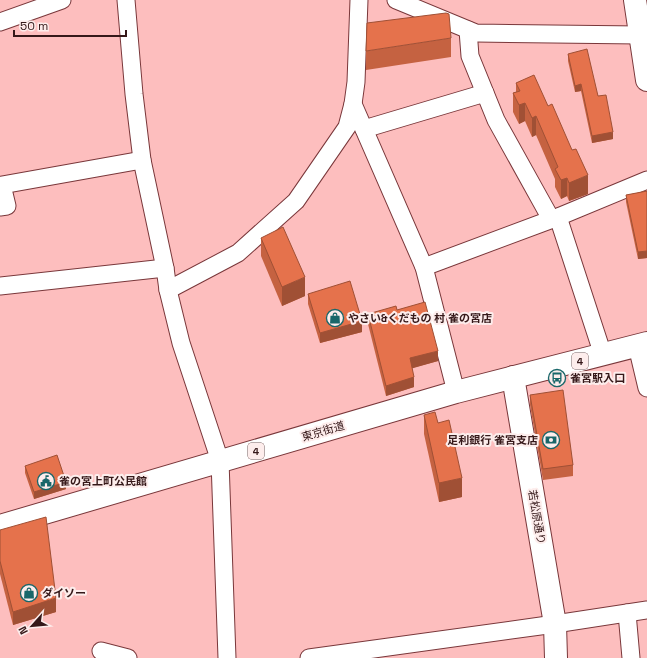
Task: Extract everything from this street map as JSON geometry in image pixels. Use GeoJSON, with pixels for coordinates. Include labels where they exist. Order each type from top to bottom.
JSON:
{"type":"FeatureCollection","features":[{"type":"Feature","properties":{"kind":"main road"},"geometry":{"type":"LineString","coordinates":[[635,0],[644,34],[647,80]]}},
{"type":"Feature","properties":{"kind":"main road","name":"東京街道"},"geometry":{"type":"LineString","coordinates":[[0,526],[456,392],[642,344]]}},
{"type":"Feature","properties":{"kind":"main road","name":"若松原通り"},"geometry":{"type":"LineString","coordinates":[[513,377],[555,624],[556,658]]}},
{"type":"Feature","properties":{"kind":"street"},"geometry":{"type":"LineString","coordinates":[[0,22],[62,0]]}},
{"type":"Feature","properties":{"kind":"street"},"geometry":{"type":"LineString","coordinates":[[126,0],[134,94],[142,160],[165,268],[168,290],[181,343],[220,461],[227,658]]}},
{"type":"Feature","properties":{"kind":"street"},"geometry":{"type":"LineString","coordinates":[[168,290],[238,253],[296,201],[347,126],[353,104],[356,82],[359,0]]}},
{"type":"Feature","properties":{"kind":"street"},"geometry":{"type":"LineString","coordinates":[[396,0],[476,33],[644,34]]}},
{"type":"Feature","properties":{"kind":"street"},"geometry":{"type":"LineString","coordinates":[[468,30],[470,56],[496,120],[555,218],[603,355]]}},
{"type":"Feature","properties":{"kind":"street"},"geometry":{"type":"LineString","coordinates":[[364,129],[485,93]]}},
{"type":"Feature","properties":{"kind":"street"},"geometry":{"type":"LineString","coordinates":[[353,104],[424,267],[456,392]]}},
{"type":"Feature","properties":{"kind":"street"},"geometry":{"type":"LineString","coordinates":[[0,207],[6,206],[2,185],[142,160]]}},
{"type":"Feature","properties":{"kind":"street"},"geometry":{"type":"LineString","coordinates":[[424,267],[555,218],[647,180]]}},
{"type":"Feature","properties":{"kind":"street"},"geometry":{"type":"LineString","coordinates":[[0,286],[165,268]]}},
{"type":"Feature","properties":{"kind":"street"},"geometry":{"type":"LineString","coordinates":[[642,344],[647,388]]}},
{"type":"Feature","properties":{"kind":"street"},"geometry":{"type":"LineString","coordinates":[[309,658],[647,610]]}},
{"type":"Feature","properties":{"kind":"street"},"geometry":{"type":"LineString","coordinates":[[627,613],[631,658]]}},
{"type":"Feature","properties":{"kind":"street"},"geometry":{"type":"LineString","coordinates":[[101,651],[128,658]]}},
{"type":"Feature","properties":{"kind":"building"},"geometry":{"type":"Polygon","coordinates":[[[446,13],[449,14],[451,38],[366,51],[367,23],[446,13]]]}},
{"type":"Feature","properties":{"kind":"building"},"geometry":{"type":"Polygon","coordinates":[[[587,49],[598,96],[606,95],[613,132],[592,136],[581,84],[575,86],[568,54],[587,49]]]}},
{"type":"Feature","properties":{"kind":"building"},"geometry":{"type":"Polygon","coordinates":[[[534,75],[548,106],[552,104],[572,150],[576,149],[588,175],[569,183],[567,178],[561,180],[555,169],[558,167],[536,116],[532,118],[525,103],[519,105],[513,93],[520,91],[516,83],[534,75]]]}},
{"type":"Feature","properties":{"kind":"building"},"geometry":{"type":"Polygon","coordinates":[[[647,191],[647,251],[638,252],[626,195],[647,191]]]}},
{"type":"Feature","properties":{"kind":"building"},"geometry":{"type":"Polygon","coordinates":[[[283,227],[305,277],[282,287],[261,238],[283,227]]]}},
{"type":"Feature","properties":{"kind":"building","name":"やさい&くだもの 村 雀の宮店"},"geometry":{"type":"Polygon","coordinates":[[[350,281],[362,321],[320,333],[308,294],[350,281]]]}},
{"type":"Feature","properties":{"kind":"building"},"geometry":{"type":"Polygon","coordinates":[[[425,302],[438,351],[410,358],[414,377],[386,386],[368,314],[396,306],[397,310],[425,302]]]}},
{"type":"Feature","properties":{"kind":"building","name":"足利銀行 雀宮支店"},"geometry":{"type":"Polygon","coordinates":[[[563,390],[573,465],[543,469],[530,395],[563,390]]]}},
{"type":"Feature","properties":{"kind":"building"},"geometry":{"type":"Polygon","coordinates":[[[435,412],[438,423],[449,420],[462,478],[439,483],[424,415],[435,412]]]}},
{"type":"Feature","properties":{"kind":"building","name":"雀の宮上町公民館"},"geometry":{"type":"Polygon","coordinates":[[[57,455],[66,482],[34,492],[25,466],[57,455]]]}},
{"type":"Feature","properties":{"kind":"building","name":"ダイソー"},"geometry":{"type":"Polygon","coordinates":[[[46,517],[56,598],[13,612],[0,561],[0,530],[46,517]]]}},
{"type":"Feature","properties":{"kind":"place","name":"やさい&くだもの 村 雀の宮店"},"geometry":{"type":"Point","coordinates":[335,318]}},
{"type":"Feature","properties":{"kind":"place","name":"雀宮駅入口"},"geometry":{"type":"Point","coordinates":[557,378]}},
{"type":"Feature","properties":{"kind":"place","name":"足利銀行 雀宮支店"},"geometry":{"type":"Point","coordinates":[551,440]}},
{"type":"Feature","properties":{"kind":"place","name":"雀の宮上町公民館"},"geometry":{"type":"Point","coordinates":[46,481]}},
{"type":"Feature","properties":{"kind":"place","name":"ダイソー"},"geometry":{"type":"Point","coordinates":[29,593]}}]}
